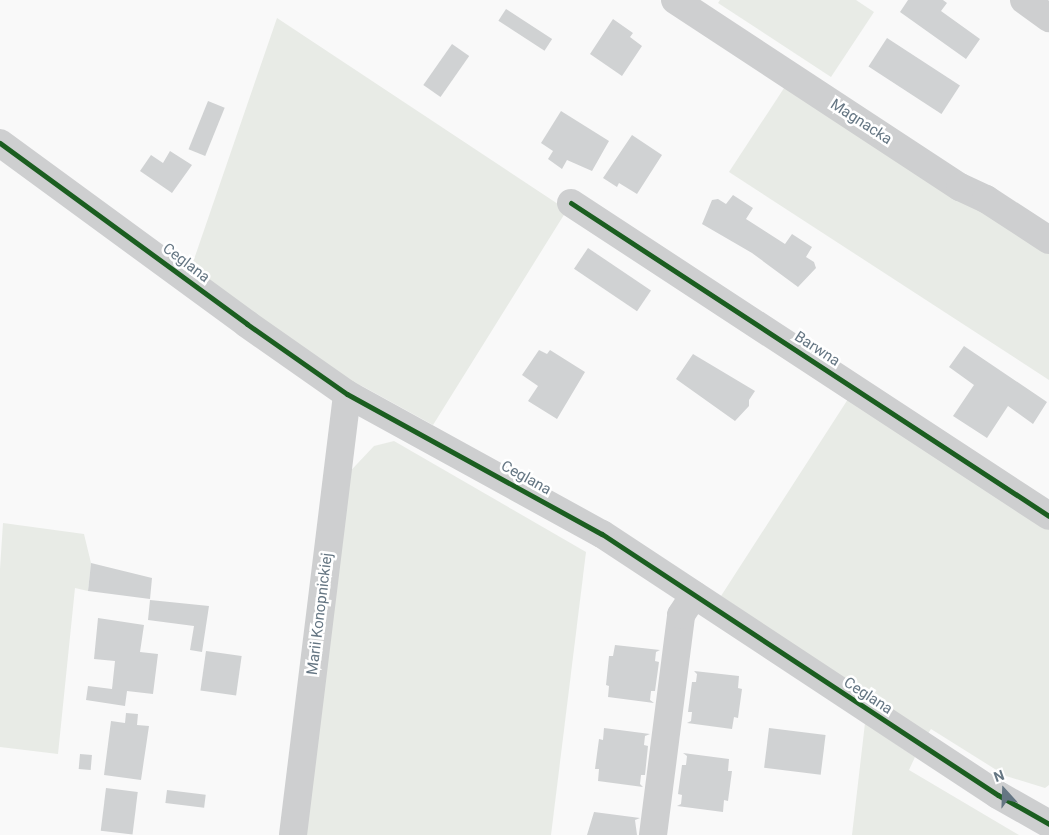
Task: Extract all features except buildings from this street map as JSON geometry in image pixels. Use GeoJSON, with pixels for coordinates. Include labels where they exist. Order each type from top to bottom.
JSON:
{"type":"FeatureCollection","features":[{"type":"Feature","properties":{"kind":"street","name":"Magnacka"},"geometry":{"type":"LineString","coordinates":[[674,0],[960,186],[986,199],[1049,240]]}},
{"type":"Feature","properties":{"kind":"street"},"geometry":{"type":"LineString","coordinates":[[1024,0],[1049,18]]}},
{"type":"Feature","properties":{"kind":"street","name":"Ceglana"},"geometry":{"type":"LineString","coordinates":[[0,142],[347,394],[602,534],[998,795],[1049,824]]}},
{"type":"Feature","properties":{"kind":"street","name":"Barwna"},"geometry":{"type":"LineString","coordinates":[[571,203],[1049,516]]}},
{"type":"Feature","properties":{"kind":"street","name":"Marii Konopnickiej"},"geometry":{"type":"LineString","coordinates":[[293,835],[347,394]]}},
{"type":"Feature","properties":{"kind":"street"},"geometry":{"type":"LineString","coordinates":[[653,835],[681,615],[694,595]]}},
{"type":"Feature","properties":{"kind":"shaded area"},"geometry":{"type":"Polygon","coordinates":[[[720,0],[856,0],[874,12],[831,77],[718,3],[720,0]]]}},
{"type":"Feature","properties":{"kind":"shaded area"},"geometry":{"type":"Polygon","coordinates":[[[277,18],[567,210],[433,425],[362,386],[343,380],[191,268],[277,18]]]}},
{"type":"Feature","properties":{"kind":"shaded area"},"geometry":{"type":"Polygon","coordinates":[[[788,82],[1049,253],[1049,380],[729,172],[788,82]]]}},
{"type":"Feature","properties":{"kind":"shaded area"},"geometry":{"type":"Polygon","coordinates":[[[850,396],[1049,527],[1049,785],[1045,788],[1006,776],[931,729],[927,735],[721,596],[850,396]]]}},
{"type":"Feature","properties":{"kind":"shaded area"},"geometry":{"type":"Polygon","coordinates":[[[394,441],[586,552],[551,835],[303,835],[340,482],[374,446],[394,441]]]}},
{"type":"Feature","properties":{"kind":"shaded area"},"geometry":{"type":"Polygon","coordinates":[[[3,523],[84,534],[91,563],[88,591],[75,588],[58,754],[0,747],[0,569],[3,523]]]}},
{"type":"Feature","properties":{"kind":"shaded area"},"geometry":{"type":"Polygon","coordinates":[[[865,723],[915,757],[909,770],[1019,835],[852,835],[865,723]]]}},
{"type":"Feature","properties":{"kind":"cycle path"},"geometry":{"type":"LineString","coordinates":[[0,143],[247,324],[347,394],[602,534],[998,795],[1049,824]]}},
{"type":"Feature","properties":{"kind":"cycle path"},"geometry":{"type":"LineString","coordinates":[[571,203],[1049,516]]}}]}
